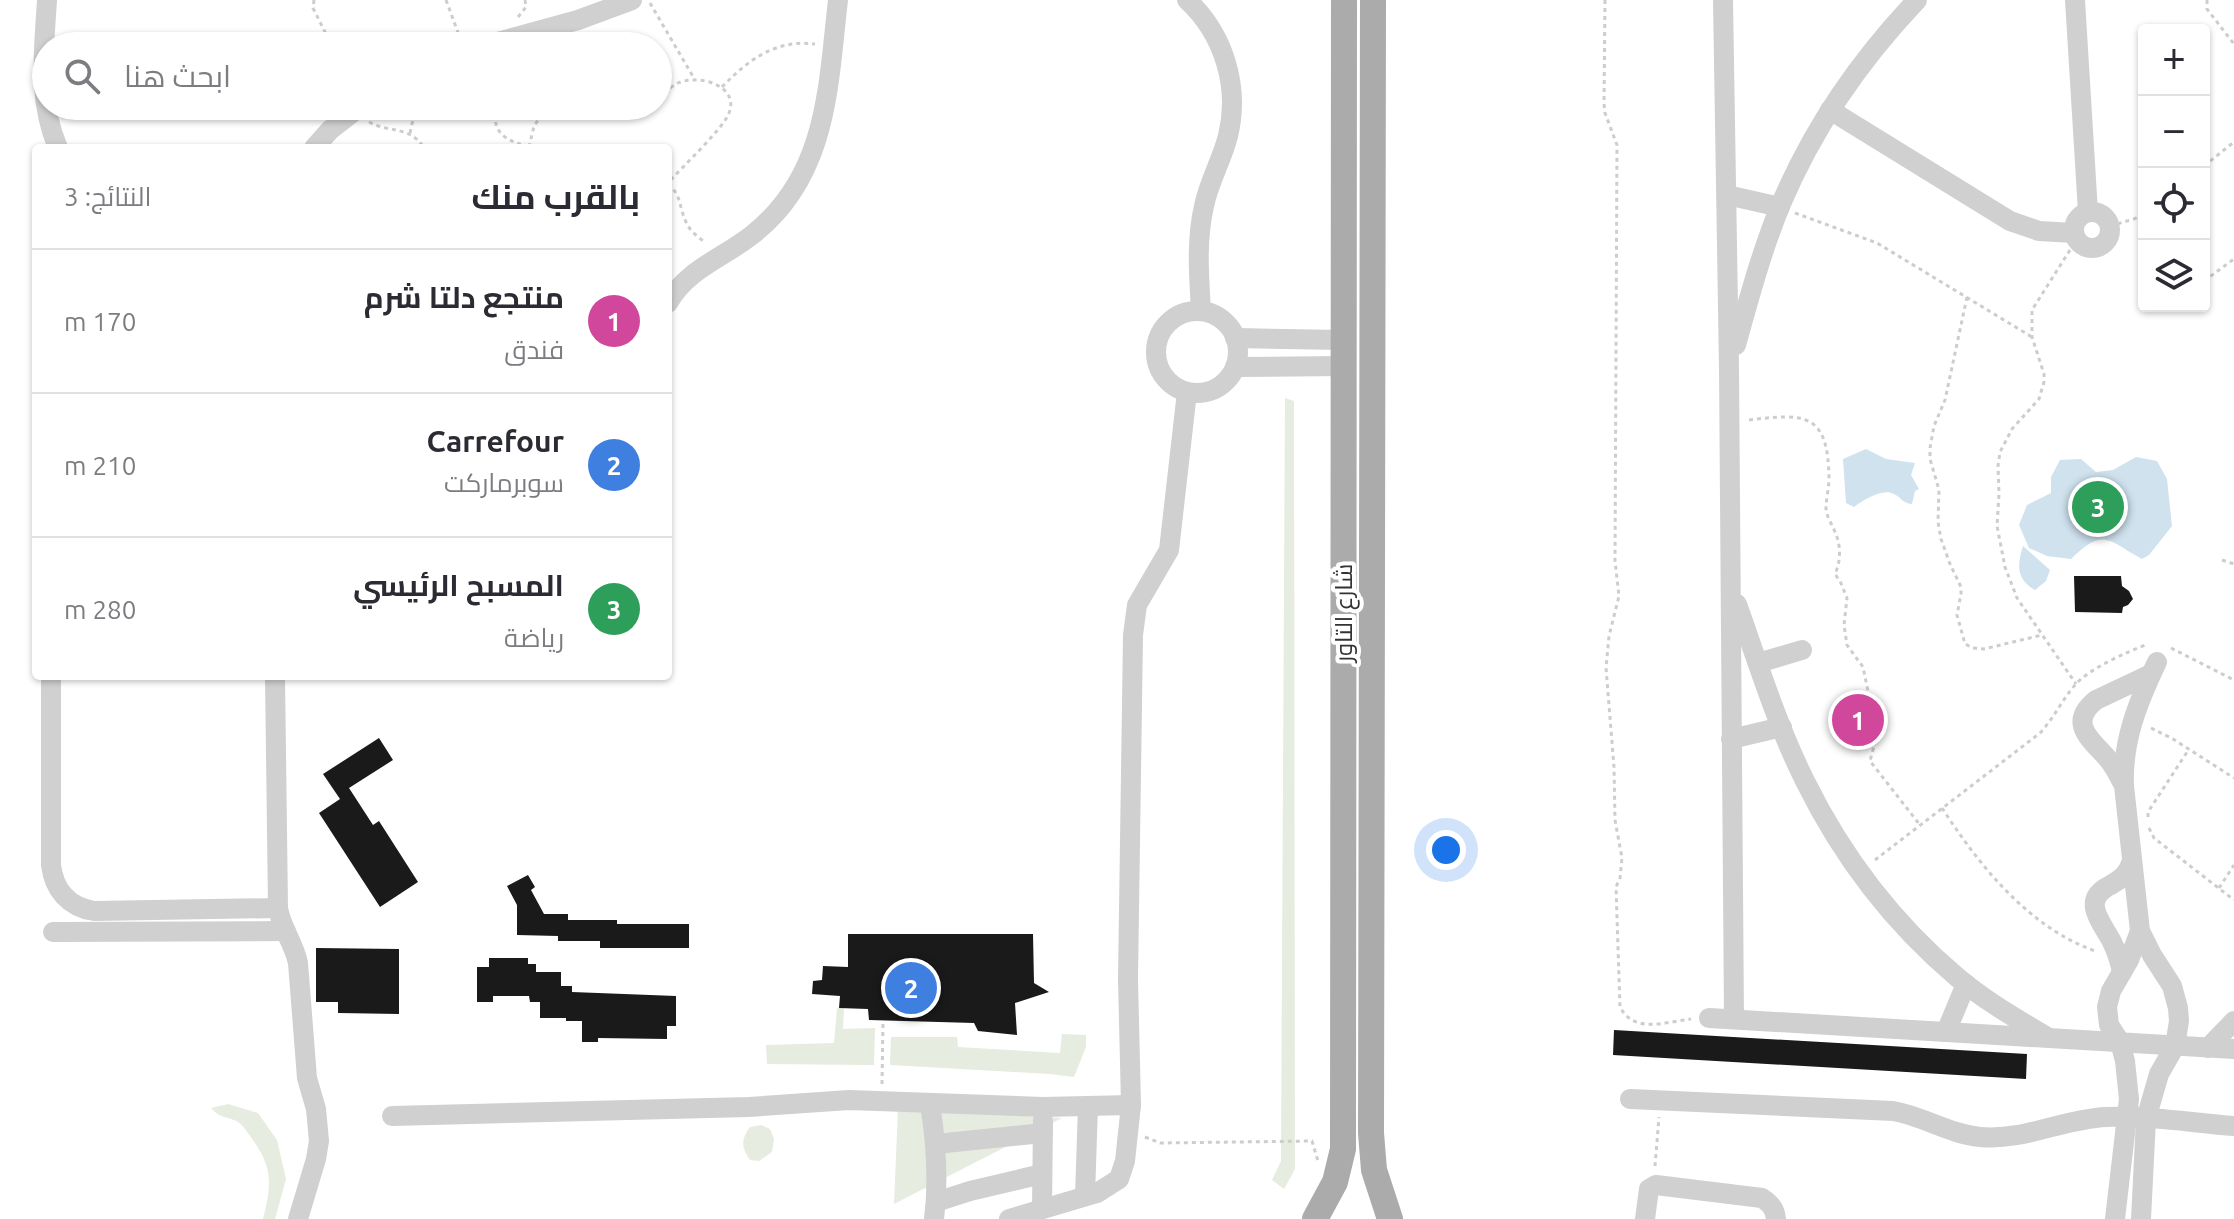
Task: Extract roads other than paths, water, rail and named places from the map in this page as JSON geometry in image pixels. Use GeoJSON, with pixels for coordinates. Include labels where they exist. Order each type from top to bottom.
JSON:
{"type":"FeatureCollection","features":[{"type":"Feature","properties":{"kind":"main road","name":"شارع التاور"},"geometry":{"type":"LineString","coordinates":[[1315,1219],[1329,1198],[1343,1149],[1344,0]]}},
{"type":"Feature","properties":{"kind":"main road","name":"شارع التاور"},"geometry":{"type":"LineString","coordinates":[[1373,0],[1371,1101],[1374,1170],[1390,1219]]}},
{"type":"Feature","properties":{"kind":"main road"},"geometry":{"type":"LineString","coordinates":[[1343,93],[1373,95]]}},
{"type":"Feature","properties":{"kind":"main road"},"geometry":{"type":"LineString","coordinates":[[1343,1101],[1371,1101]]}},
{"type":"Feature","properties":{"kind":"street"},"geometry":{"type":"LineString","coordinates":[[46,32],[47,0]]}},
{"type":"Feature","properties":{"kind":"street"},"geometry":{"type":"LineString","coordinates":[[672,297],[694,272],[756,232],[772,217],[807,166],[823,117],[838,0]]}},
{"type":"Feature","properties":{"kind":"street"},"geometry":{"type":"LineString","coordinates":[[1187,0],[1205,20],[1222,51],[1232,104],[1228,135],[1209,185],[1200,229],[1198,266],[1201,311]]}},
{"type":"Feature","properties":{"kind":"street"},"geometry":{"type":"LineString","coordinates":[[1723,0],[1732,589],[1734,1019]]}},
{"type":"Feature","properties":{"kind":"street"},"geometry":{"type":"LineString","coordinates":[[1729,369],[1752,286],[1780,207],[1800,163],[1830,110],[1881,40],[1917,0]]}},
{"type":"Feature","properties":{"kind":"street"},"geometry":{"type":"LineString","coordinates":[[2075,0],[2088,212]]}},
{"type":"Feature","properties":{"kind":"street"},"geometry":{"type":"LineString","coordinates":[[536,32],[624,6]]}},
{"type":"Feature","properties":{"kind":"street"},"geometry":{"type":"LineString","coordinates":[[1830,110],[2010,221],[2039,231],[2075,237],[2088,248],[2095,248],[2107,240],[2110,226],[2102,214],[2088,212],[2076,219],[2075,237]]}},
{"type":"Feature","properties":{"kind":"street"},"geometry":{"type":"LineString","coordinates":[[48,120],[57,144]]}},
{"type":"Feature","properties":{"kind":"street"},"geometry":{"type":"LineString","coordinates":[[318,144],[343,120]]}},
{"type":"Feature","properties":{"kind":"street"},"geometry":{"type":"LineString","coordinates":[[1727,195],[1780,207]]}},
{"type":"Feature","properties":{"kind":"street"},"geometry":{"type":"LineString","coordinates":[[1201,311],[1222,319],[1235,338],[1238,348],[1235,367],[1229,377],[1212,390],[1187,392],[1165,377],[1158,365],[1158,338],[1175,317],[1187,312],[1201,311]]}},
{"type":"Feature","properties":{"kind":"street"},"geometry":{"type":"LineString","coordinates":[[1235,338],[1343,353]]}},
{"type":"Feature","properties":{"kind":"street"},"geometry":{"type":"LineString","coordinates":[[1235,367],[1343,353]]}},
{"type":"Feature","properties":{"kind":"street"},"geometry":{"type":"LineString","coordinates":[[1009,1219],[1097,1193],[1119,1179],[1125,1161],[1131,1105],[1128,979],[1133,635],[1137,605],[1169,550],[1187,392]]}},
{"type":"Feature","properties":{"kind":"street"},"geometry":{"type":"LineString","coordinates":[[1732,589],[1804,779],[1859,872],[1904,927],[1931,954],[1991,1003],[2049,1038]]}},
{"type":"Feature","properties":{"kind":"street"},"geometry":{"type":"LineString","coordinates":[[1758,663],[1802,650]]}},
{"type":"Feature","properties":{"kind":"street"},"geometry":{"type":"LineString","coordinates":[[2115,1219],[2137,1118],[2175,1046],[2179,1021],[2172,986],[2140,931],[2124,786],[2123,763],[2133,719],[2159,657],[2096,700],[2084,717],[2087,738],[2109,760],[2124,786]]}},
{"type":"Feature","properties":{"kind":"street"},"geometry":{"type":"LineString","coordinates":[[52,680],[60,704],[51,865],[56,884],[68,900],[85,910],[94,911],[158,902],[278,908]]}},
{"type":"Feature","properties":{"kind":"street"},"geometry":{"type":"LineString","coordinates":[[274,680],[267,710],[278,908],[298,963],[307,1078],[316,1109],[319,1141],[298,1219]]}},
{"type":"Feature","properties":{"kind":"street"},"geometry":{"type":"LineString","coordinates":[[1731,739],[1782,727]]}},
{"type":"Feature","properties":{"kind":"street"},"geometry":{"type":"LineString","coordinates":[[2120,965],[2097,919],[2095,905],[2104,889],[2127,874],[2132,860]]}},
{"type":"Feature","properties":{"kind":"street"},"geometry":{"type":"LineString","coordinates":[[53,932],[286,931]]}},
{"type":"Feature","properties":{"kind":"street"},"geometry":{"type":"LineString","coordinates":[[2140,931],[2120,965],[2107,1007],[2109,1025],[2120,1042],[2137,1118],[2141,1219]]}},
{"type":"Feature","properties":{"kind":"street"},"geometry":{"type":"LineString","coordinates":[[1946,1032],[1966,984]]}},
{"type":"Feature","properties":{"kind":"street"},"geometry":{"type":"LineString","coordinates":[[1709,1018],[2234,1049]]}},
{"type":"Feature","properties":{"kind":"street"},"geometry":{"type":"LineString","coordinates":[[2208,1048],[2234,1021]]}},
{"type":"Feature","properties":{"kind":"street"},"geometry":{"type":"LineString","coordinates":[[1630,1099],[1893,1111],[1915,1116],[1963,1135],[1997,1138],[2038,1132],[2092,1118],[2137,1118],[2234,1126]]}},
{"type":"Feature","properties":{"kind":"street"},"geometry":{"type":"LineString","coordinates":[[392,1116],[749,1107],[849,1100],[1043,1107],[1131,1105]]}},
{"type":"Feature","properties":{"kind":"street"},"geometry":{"type":"LineString","coordinates":[[930,1104],[936,1144],[935,1211]]}},
{"type":"Feature","properties":{"kind":"street"},"geometry":{"type":"LineString","coordinates":[[1085,1196],[1088,1106]]}},
{"type":"Feature","properties":{"kind":"street"},"geometry":{"type":"LineString","coordinates":[[1042,1209],[1043,1107]]}},
{"type":"Feature","properties":{"kind":"street"},"geometry":{"type":"LineString","coordinates":[[936,1144],[1043,1133]]}},
{"type":"Feature","properties":{"kind":"street"},"geometry":{"type":"LineString","coordinates":[[935,1211],[970,1191],[1042,1174]]}},
{"type":"Feature","properties":{"kind":"street"},"geometry":{"type":"LineString","coordinates":[[1645,1219],[1648,1192],[1653,1185],[1762,1198],[1770,1203],[1776,1219]]}},
{"type":"Feature","properties":{"kind":"water"},"geometry":{"type":"Polygon","coordinates":[[[1866,449],[1886,459],[1915,463],[1911,475],[1919,489],[1915,491],[1912,504],[1889,493],[1873,496],[1854,507],[1846,503],[1843,459],[1866,449]]]}},
{"type":"Feature","properties":{"kind":"water"},"geometry":{"type":"Polygon","coordinates":[[[2136,457],[2157,461],[2167,479],[2172,526],[2149,555],[2142,559],[2106,540],[2091,543],[2071,559],[2047,556],[2029,548],[2019,525],[2027,505],[2051,493],[2051,477],[2060,460],[2081,459],[2096,472],[2113,470],[2136,457]]]}},
{"type":"Feature","properties":{"kind":"water"},"geometry":{"type":"Polygon","coordinates":[[[2023,546],[2050,570],[2046,581],[2035,590],[2021,576],[2023,546]]]}},
{"type":"Feature","properties":{"kind":"place","name":"المسبح الرئيسي"},"geometry":{"type":"Point","coordinates":[2098,507]}},
{"type":"Feature","properties":{"kind":"place","name":"منتجع دلتا شرم"},"geometry":{"type":"Point","coordinates":[1858,720]}},
{"type":"Feature","properties":{"kind":"place","name":"Carrefour"},"geometry":{"type":"Point","coordinates":[911,988]}}]}
